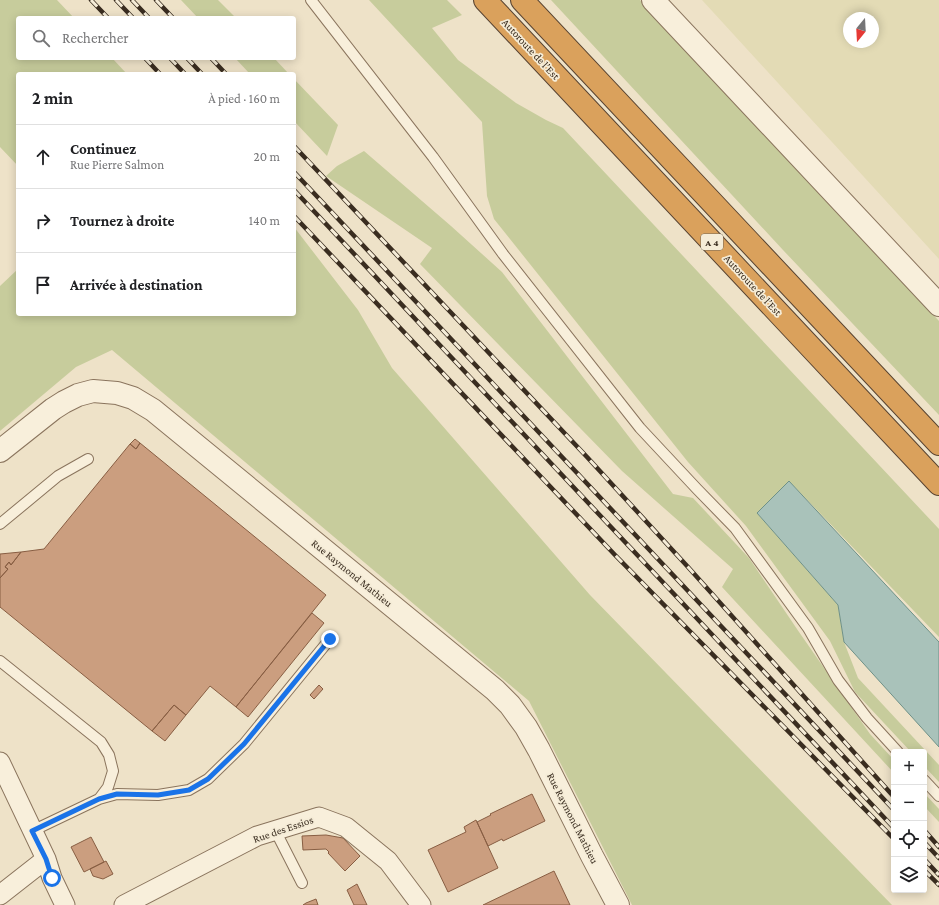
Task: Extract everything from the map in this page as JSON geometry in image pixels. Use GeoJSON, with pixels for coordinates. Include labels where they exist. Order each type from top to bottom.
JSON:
{"type":"FeatureCollection","features":[{"type":"Feature","properties":{"kind":"highway","name":"Autoroute de l’Est"},"geometry":{"type":"LineString","coordinates":[[485,0],[939,484]]}},
{"type":"Feature","properties":{"kind":"highway","name":"A 4"},"geometry":{"type":"LineString","coordinates":[[522,0],[939,444]]}},
{"type":"Feature","properties":{"kind":"street"},"geometry":{"type":"LineString","coordinates":[[653,0],[939,305]]}},
{"type":"Feature","properties":{"kind":"street","name":"Rue Raymond Mathieu"},"geometry":{"type":"LineString","coordinates":[[0,451],[64,402],[78,395],[93,391],[118,393],[133,398],[153,410],[483,680],[510,705],[536,744],[618,905]]}},
{"type":"Feature","properties":{"kind":"street"},"geometry":{"type":"LineString","coordinates":[[0,762],[46,859],[52,878],[65,905]]}},
{"type":"Feature","properties":{"kind":"street","name":"Rue des Essios"},"geometry":{"type":"LineString","coordinates":[[124,905],[257,836],[319,817],[346,827],[388,861],[421,905]]}},
{"type":"Feature","properties":{"kind":"street"},"geometry":{"type":"LineString","coordinates":[[0,895],[46,859]]}},
{"type":"Feature","properties":{"kind":"lane"},"geometry":{"type":"LineString","coordinates":[[311,0],[433,157],[503,254],[640,428],[735,528],[808,628],[838,680],[867,718],[895,749]]}},
{"type":"Feature","properties":{"kind":"lane"},"geometry":{"type":"LineString","coordinates":[[0,524],[58,476],[88,459]]}},
{"type":"Feature","properties":{"kind":"lane"},"geometry":{"type":"LineString","coordinates":[[32,831],[99,799],[117,794],[158,795],[189,790],[208,779],[244,744],[330,639]]}},
{"type":"Feature","properties":{"kind":"lane"},"geometry":{"type":"LineString","coordinates":[[0,661],[101,742],[109,755],[113,771],[108,787],[99,799]]}},
{"type":"Feature","properties":{"kind":"lane"},"geometry":{"type":"LineString","coordinates":[[927,783],[939,796]]}},
{"type":"Feature","properties":{"kind":"lane"},"geometry":{"type":"LineString","coordinates":[[276,830],[302,884]]}},
{"type":"Feature","properties":{"kind":"shaded area"},"geometry":{"type":"Polygon","coordinates":[[[702,0],[939,0],[939,259],[702,0]]]}},
{"type":"Feature","properties":{"kind":"green space"},"geometry":{"type":"Polygon","coordinates":[[[0,0],[57,0],[72,16],[16,16],[16,60],[114,60],[125,72],[16,72],[16,164],[0,147],[0,0]]]}},
{"type":"Feature","properties":{"kind":"green space"},"geometry":{"type":"Polygon","coordinates":[[[181,0],[218,0],[234,16],[196,16],[181,0]]]}},
{"type":"Feature","properties":{"kind":"green space"},"geometry":{"type":"Polygon","coordinates":[[[369,0],[447,0],[462,15],[432,28],[458,60],[516,103],[563,128],[939,529],[939,637],[789,481],[757,513],[838,605],[844,642],[858,678],[924,749],[908,749],[855,692],[830,641],[746,526],[688,462],[494,219],[487,196],[482,122],[369,0]]]}},
{"type":"Feature","properties":{"kind":"green space"},"geometry":{"type":"Polygon","coordinates":[[[551,0],[640,0],[939,321],[939,415],[783,250],[551,0]]]}},
{"type":"Feature","properties":{"kind":"green space"},"geometry":{"type":"Polygon","coordinates":[[[237,60],[276,60],[287,72],[248,72],[237,60]]]}},
{"type":"Feature","properties":{"kind":"green space"},"geometry":{"type":"Polygon","coordinates":[[[296,81],[338,125],[327,156],[296,123],[296,81]]]}},
{"type":"Feature","properties":{"kind":"green space"},"geometry":{"type":"Polygon","coordinates":[[[364,151],[502,272],[673,494],[693,498],[749,558],[870,734],[891,757],[891,770],[722,587],[733,569],[622,471],[420,264],[432,248],[326,176],[337,166],[364,151]]]}},
{"type":"Feature","properties":{"kind":"green space"},"geometry":{"type":"Polygon","coordinates":[[[296,230],[358,310],[392,368],[590,595],[892,905],[632,905],[529,701],[112,350],[76,367],[0,431],[0,286],[16,271],[16,316],[296,316],[296,230]]]}},
{"type":"Feature","properties":{"kind":"green space"},"geometry":{"type":"Polygon","coordinates":[[[927,752],[939,765],[939,782],[927,769],[927,752]]]}},
{"type":"Feature","properties":{"kind":"green space"},"geometry":{"type":"Polygon","coordinates":[[[927,796],[939,809],[939,822],[927,809],[927,796]]]}},
{"type":"Feature","properties":{"kind":"water"},"geometry":{"type":"Polygon","coordinates":[[[789,481],[939,642],[939,747],[844,642],[838,605],[757,513],[789,481]]]}},
{"type":"Feature","properties":{"kind":"building"},"geometry":{"type":"Polygon","coordinates":[[[135,439],[140,443],[136,449],[130,444],[135,439]]]}},
{"type":"Feature","properties":{"kind":"building"},"geometry":{"type":"Polygon","coordinates":[[[140,443],[326,595],[236,707],[210,686],[186,715],[174,705],[152,731],[0,607],[0,578],[8,569],[5,567],[9,562],[11,565],[21,552],[44,549],[130,444],[136,449],[140,443]]]}},
{"type":"Feature","properties":{"kind":"building"},"geometry":{"type":"Polygon","coordinates":[[[21,552],[11,565],[9,562],[5,567],[8,569],[0,578],[0,554],[21,552]]]}},
{"type":"Feature","properties":{"kind":"building"},"geometry":{"type":"Polygon","coordinates":[[[312,613],[324,623],[248,717],[236,707],[312,613]]]}},
{"type":"Feature","properties":{"kind":"building"},"geometry":{"type":"Polygon","coordinates":[[[319,685],[323,689],[314,699],[310,695],[319,685]]]}},
{"type":"Feature","properties":{"kind":"building"},"geometry":{"type":"Polygon","coordinates":[[[174,705],[186,715],[165,741],[152,731],[174,705]]]}},
{"type":"Feature","properties":{"kind":"building"},"geometry":{"type":"Polygon","coordinates":[[[532,794],[545,821],[503,841],[502,839],[488,846],[477,822],[491,815],[490,814],[532,794]]]}},
{"type":"Feature","properties":{"kind":"building"},"geometry":{"type":"Polygon","coordinates":[[[476,820],[498,868],[448,892],[428,850],[466,832],[464,827],[476,820]]]}},
{"type":"Feature","properties":{"kind":"building"},"geometry":{"type":"Polygon","coordinates":[[[326,835],[343,838],[360,856],[345,871],[326,849],[303,850],[302,836],[326,835]]]}},
{"type":"Feature","properties":{"kind":"building"},"geometry":{"type":"Polygon","coordinates":[[[91,837],[104,862],[84,872],[71,847],[91,837]]]}},
{"type":"Feature","properties":{"kind":"building"},"geometry":{"type":"Polygon","coordinates":[[[106,861],[113,874],[103,879],[93,876],[90,869],[106,861]]]}},
{"type":"Feature","properties":{"kind":"building"},"geometry":{"type":"Polygon","coordinates":[[[554,871],[570,905],[483,905],[554,871]]]}},
{"type":"Feature","properties":{"kind":"building"},"geometry":{"type":"Polygon","coordinates":[[[357,884],[367,905],[354,905],[347,890],[357,884]]]}},
{"type":"Feature","properties":{"kind":"building"},"geometry":{"type":"Polygon","coordinates":[[[316,899],[318,905],[303,905],[306,903],[316,899]]]}},
{"type":"Feature","properties":{"kind":"railway"},"geometry":{"type":"LineString","coordinates":[[91,0],[106,16]]}},
{"type":"Feature","properties":{"kind":"railway"},"geometry":{"type":"LineString","coordinates":[[116,0],[131,16]]}},
{"type":"Feature","properties":{"kind":"railway"},"geometry":{"type":"LineString","coordinates":[[132,0],[147,16]]}},
{"type":"Feature","properties":{"kind":"railway"},"geometry":{"type":"LineString","coordinates":[[156,0],[171,16]]}},
{"type":"Feature","properties":{"kind":"railway"},"geometry":{"type":"LineString","coordinates":[[147,60],[158,72]]}},
{"type":"Feature","properties":{"kind":"railway"},"geometry":{"type":"LineString","coordinates":[[172,60],[183,72]]}},
{"type":"Feature","properties":{"kind":"railway"},"geometry":{"type":"LineString","coordinates":[[189,60],[200,72]]}},
{"type":"Feature","properties":{"kind":"railway"},"geometry":{"type":"LineString","coordinates":[[213,60],[224,72]]}},
{"type":"Feature","properties":{"kind":"railway"},"geometry":{"type":"LineString","coordinates":[[296,148],[587,457],[688,567],[891,794]]}},
{"type":"Feature","properties":{"kind":"railway"},"geometry":{"type":"LineString","coordinates":[[296,174],[891,807]]}},
{"type":"Feature","properties":{"kind":"railway"},"geometry":{"type":"LineString","coordinates":[[296,192],[891,825]]}},
{"type":"Feature","properties":{"kind":"railway"},"geometry":{"type":"LineString","coordinates":[[296,218],[615,555],[891,836]]}},
{"type":"Feature","properties":{"kind":"railway"},"geometry":{"type":"LineString","coordinates":[[927,833],[939,847]]}},
{"type":"Feature","properties":{"kind":"railway"},"geometry":{"type":"LineString","coordinates":[[927,845],[939,858]]}},
{"type":"Feature","properties":{"kind":"railway"},"geometry":{"type":"LineString","coordinates":[[927,862],[939,875]]}},
{"type":"Feature","properties":{"kind":"railway"},"geometry":{"type":"LineString","coordinates":[[927,873],[939,885]]}},
{"type":"Feature","properties":{"kind":"route"},"geometry":{"type":"LineString","coordinates":[[52,878],[46,859],[32,831],[99,799],[117,794],[158,795],[189,790],[208,779],[244,744],[330,639]]}}]}
